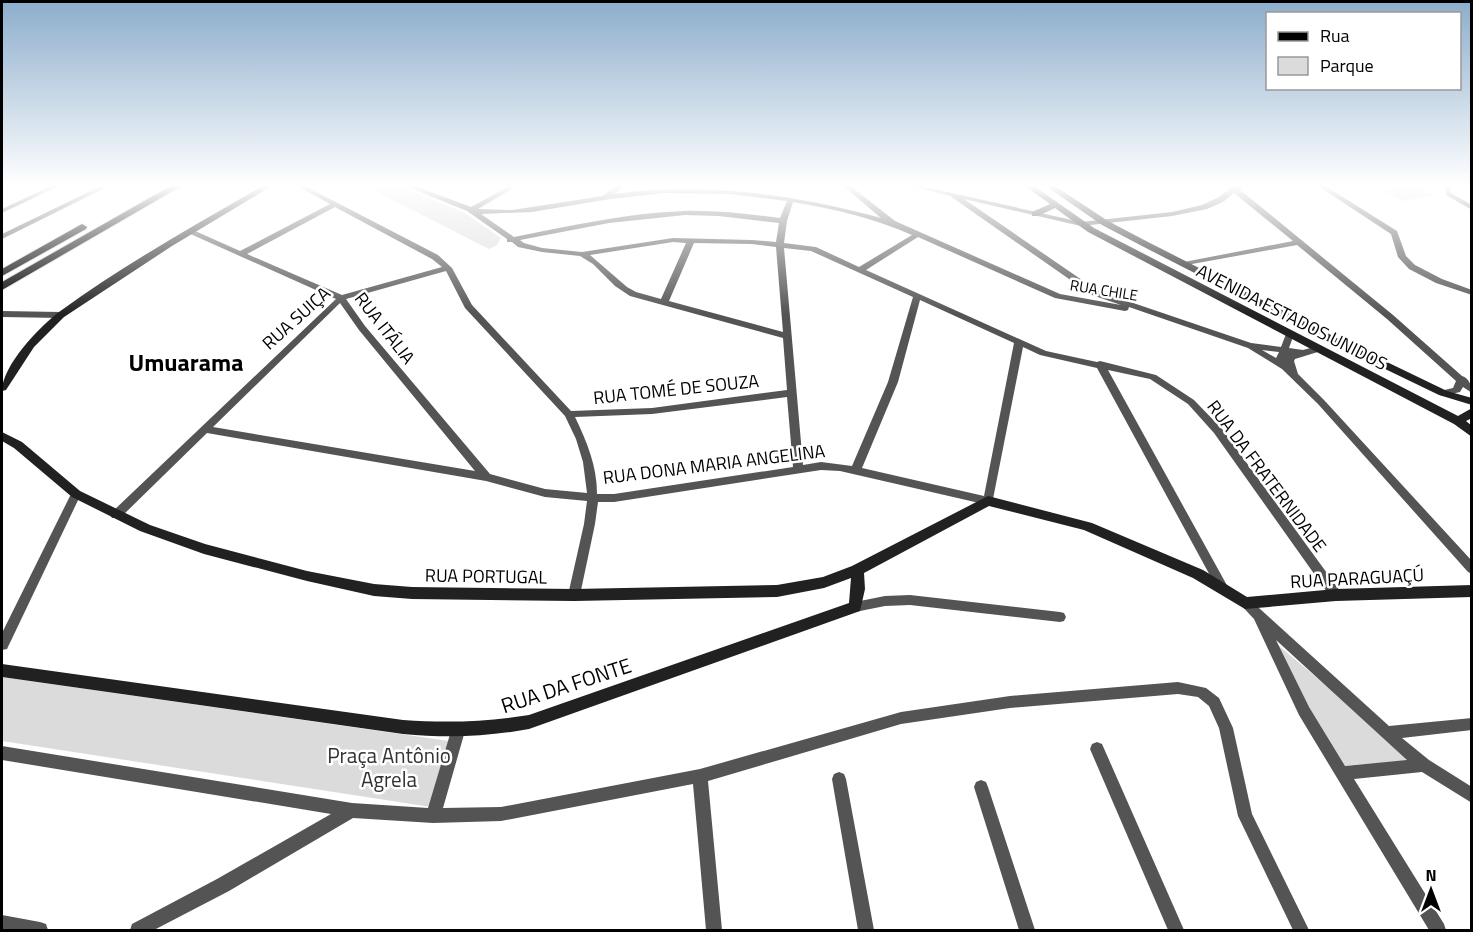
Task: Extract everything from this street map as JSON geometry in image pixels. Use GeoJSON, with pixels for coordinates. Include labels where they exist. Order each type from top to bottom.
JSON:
{"type":"FeatureCollection","features":[{"type":"Feature","properties":{"kind":"main road"},"geometry":{"type":"LineString","coordinates":[[3,271],[82,227]]}},
{"type":"Feature","properties":{"kind":"main road"},"geometry":{"type":"LineString","coordinates":[[2,287],[105,227]]}},
{"type":"Feature","properties":{"kind":"street"},"geometry":{"type":"LineString","coordinates":[[2,237],[21,227]]}},
{"type":"Feature","properties":{"kind":"street"},"geometry":{"type":"LineString","coordinates":[[2,388],[30,345],[61,315],[198,227]]}},
{"type":"Feature","properties":{"kind":"street"},"geometry":{"type":"LineString","coordinates":[[243,253],[291,227]]}},
{"type":"Feature","properties":{"kind":"street","name":"RUA TOMÉ DE SOUZA"},"geometry":{"type":"LineString","coordinates":[[378,227],[435,257],[448,268],[468,306],[569,414],[652,411],[791,393]]}},
{"type":"Feature","properties":{"kind":"street"},"geometry":{"type":"LineString","coordinates":[[493,227],[509,240],[579,227]]}},
{"type":"Feature","properties":{"kind":"street"},"geometry":{"type":"LineString","coordinates":[[782,227],[780,244],[798,469]]}},
{"type":"Feature","properties":{"kind":"street","name":"RUA CHILE"},"geometry":{"type":"LineString","coordinates":[[903,227],[1058,296],[1091,304],[1143,310]]}},
{"type":"Feature","properties":{"kind":"street"},"geometry":{"type":"LineString","coordinates":[[1000,227],[1095,293],[1250,346],[1300,352],[1318,349]]}},
{"type":"Feature","properties":{"kind":"street","name":"AVENIDA ESTADOS UNIDOS"},"geometry":{"type":"LineString","coordinates":[[1088,227],[1458,421],[1472,433]]}},
{"type":"Feature","properties":{"kind":"street","name":"AVENIDA ESTADOS UNIDOS"},"geometry":{"type":"LineString","coordinates":[[1114,227],[1443,393],[1472,402]]}},
{"type":"Feature","properties":{"kind":"street"},"geometry":{"type":"LineString","coordinates":[[1283,227],[1462,379],[1472,390]]}},
{"type":"Feature","properties":{"kind":"street"},"geometry":{"type":"LineString","coordinates":[[1385,227],[1394,233],[1402,257],[1412,267],[1439,281],[1472,293]]}},
{"type":"Feature","properties":{"kind":"street","name":"RUA ITÁLIA"},"geometry":{"type":"LineString","coordinates":[[190,232],[243,253],[341,298],[362,328],[486,477]]}},
{"type":"Feature","properties":{"kind":"street"},"geometry":{"type":"LineString","coordinates":[[860,270],[918,234]]}},
{"type":"Feature","properties":{"kind":"street","name":"RUA DA FRATERNIDADE"},"geometry":{"type":"LineString","coordinates":[[509,240],[542,250],[582,254],[652,242],[692,240],[780,244],[813,249],[1043,353],[1153,376],[1191,402],[1218,431],[1336,595]]}},
{"type":"Feature","properties":{"kind":"street"},"geometry":{"type":"LineString","coordinates":[[664,303],[692,240]]}},
{"type":"Feature","properties":{"kind":"street"},"geometry":{"type":"LineString","coordinates":[[1184,264],[1299,242]]}},
{"type":"Feature","properties":{"kind":"street"},"geometry":{"type":"LineString","coordinates":[[582,254],[597,263],[617,286],[664,303],[787,336]]}},
{"type":"Feature","properties":{"kind":"street","name":"RUA SUIÇA"},"geometry":{"type":"LineString","coordinates":[[116,515],[341,298],[448,268]]}},
{"type":"Feature","properties":{"kind":"street"},"geometry":{"type":"LineString","coordinates":[[1091,304],[1095,293]]}},
{"type":"Feature","properties":{"kind":"street"},"geometry":{"type":"LineString","coordinates":[[856,470],[892,382],[917,296]]}},
{"type":"Feature","properties":{"kind":"street"},"geometry":{"type":"LineString","coordinates":[[2,315],[61,315]]}},
{"type":"Feature","properties":{"kind":"street"},"geometry":{"type":"LineString","coordinates":[[1284,367],[1280,361],[1282,350],[1290,334]]}},
{"type":"Feature","properties":{"kind":"street"},"geometry":{"type":"LineString","coordinates":[[988,501],[1019,343]]}},
{"type":"Feature","properties":{"kind":"street"},"geometry":{"type":"LineString","coordinates":[[1250,346],[1295,376],[1472,569]]}},
{"type":"Feature","properties":{"kind":"street"},"geometry":{"type":"LineString","coordinates":[[1295,376],[1289,361],[1300,352]]}},
{"type":"Feature","properties":{"kind":"street"},"geometry":{"type":"LineString","coordinates":[[1100,364],[1223,589]]}},
{"type":"Feature","properties":{"kind":"street"},"geometry":{"type":"LineString","coordinates":[[1443,393],[1457,390],[1462,379]]}},
{"type":"Feature","properties":{"kind":"street"},"geometry":{"type":"LineString","coordinates":[[1458,421],[1472,412]]}},
{"type":"Feature","properties":{"kind":"street"},"geometry":{"type":"LineString","coordinates":[[569,414],[593,472],[594,498],[574,595]]}},
{"type":"Feature","properties":{"kind":"street","name":"RUA DONA MARIA ANGELINA"},"geometry":{"type":"LineString","coordinates":[[205,429],[486,477],[545,492],[594,498],[614,498],[821,466],[856,470],[1087,526],[1198,574],[1245,603]]}},
{"type":"Feature","properties":{"kind":"street","name":"RUA PORTUGAL"},"geometry":{"type":"LineString","coordinates":[[2,436],[18,445],[76,494],[116,515],[204,549],[307,576],[374,590],[412,593],[574,595],[777,591],[824,582],[857,570],[988,501]]}},
{"type":"Feature","properties":{"kind":"street"},"geometry":{"type":"LineString","coordinates":[[2,645],[76,494]]}},
{"type":"Feature","properties":{"kind":"street"},"geometry":{"type":"LineString","coordinates":[[855,606],[858,589],[857,570]]}},
{"type":"Feature","properties":{"kind":"street","name":"RUA PARAGUAÇÚ"},"geometry":{"type":"LineString","coordinates":[[1245,603],[1336,595],[1472,591]]}},
{"type":"Feature","properties":{"kind":"street","name":"RUA DA FONTE"},"geometry":{"type":"LineString","coordinates":[[2,669],[369,722],[458,731],[497,729],[529,722],[855,606],[910,600],[1060,617]]}},
{"type":"Feature","properties":{"kind":"street"},"geometry":{"type":"LineString","coordinates":[[1245,603],[1386,733],[1424,765],[1472,796]]}},
{"type":"Feature","properties":{"kind":"street"},"geometry":{"type":"LineString","coordinates":[[1260,619],[1289,683],[1438,930]]}},
{"type":"Feature","properties":{"kind":"street"},"geometry":{"type":"LineString","coordinates":[[2,753],[352,810],[433,816],[501,814],[700,776],[901,718],[1010,702],[1178,688],[1201,692],[1214,702],[1226,728],[1245,816],[1301,930]]}},
{"type":"Feature","properties":{"kind":"street"},"geometry":{"type":"LineString","coordinates":[[1386,733],[1472,724]]}},
{"type":"Feature","properties":{"kind":"street"},"geometry":{"type":"LineString","coordinates":[[433,816],[458,731]]}},
{"type":"Feature","properties":{"kind":"street"},"geometry":{"type":"LineString","coordinates":[[1097,748],[1176,930]]}},
{"type":"Feature","properties":{"kind":"street"},"geometry":{"type":"LineString","coordinates":[[1342,773],[1424,765]]}},
{"type":"Feature","properties":{"kind":"street"},"geometry":{"type":"LineString","coordinates":[[700,776],[714,930]]}},
{"type":"Feature","properties":{"kind":"street"},"geometry":{"type":"LineString","coordinates":[[838,779],[866,930]]}},
{"type":"Feature","properties":{"kind":"street"},"geometry":{"type":"LineString","coordinates":[[981,787],[1027,930]]}},
{"type":"Feature","properties":{"kind":"street"},"geometry":{"type":"LineString","coordinates":[[138,930],[223,885],[352,810]]}},
{"type":"Feature","properties":{"kind":"street"},"geometry":{"type":"LineString","coordinates":[[2,923],[40,930]]}},
{"type":"Feature","properties":{"kind":"green space"},"geometry":{"type":"Polygon","coordinates":[[[447,227],[486,227],[501,238],[497,245],[489,249],[447,227]]]}},
{"type":"Feature","properties":{"kind":"green space"},"geometry":{"type":"Polygon","coordinates":[[[1278,645],[1414,760],[1342,766],[1287,674],[1278,645]]]}},
{"type":"Feature","properties":{"kind":"green space","name":"Praça Antônio Agrela"},"geometry":{"type":"Polygon","coordinates":[[[2,677],[449,741],[431,807],[2,741],[2,677]]]}},
{"type":"Feature","properties":{"kind":"district","name":"Umuarama"},"geometry":{"type":"Point","coordinates":[186,362]}}]}
